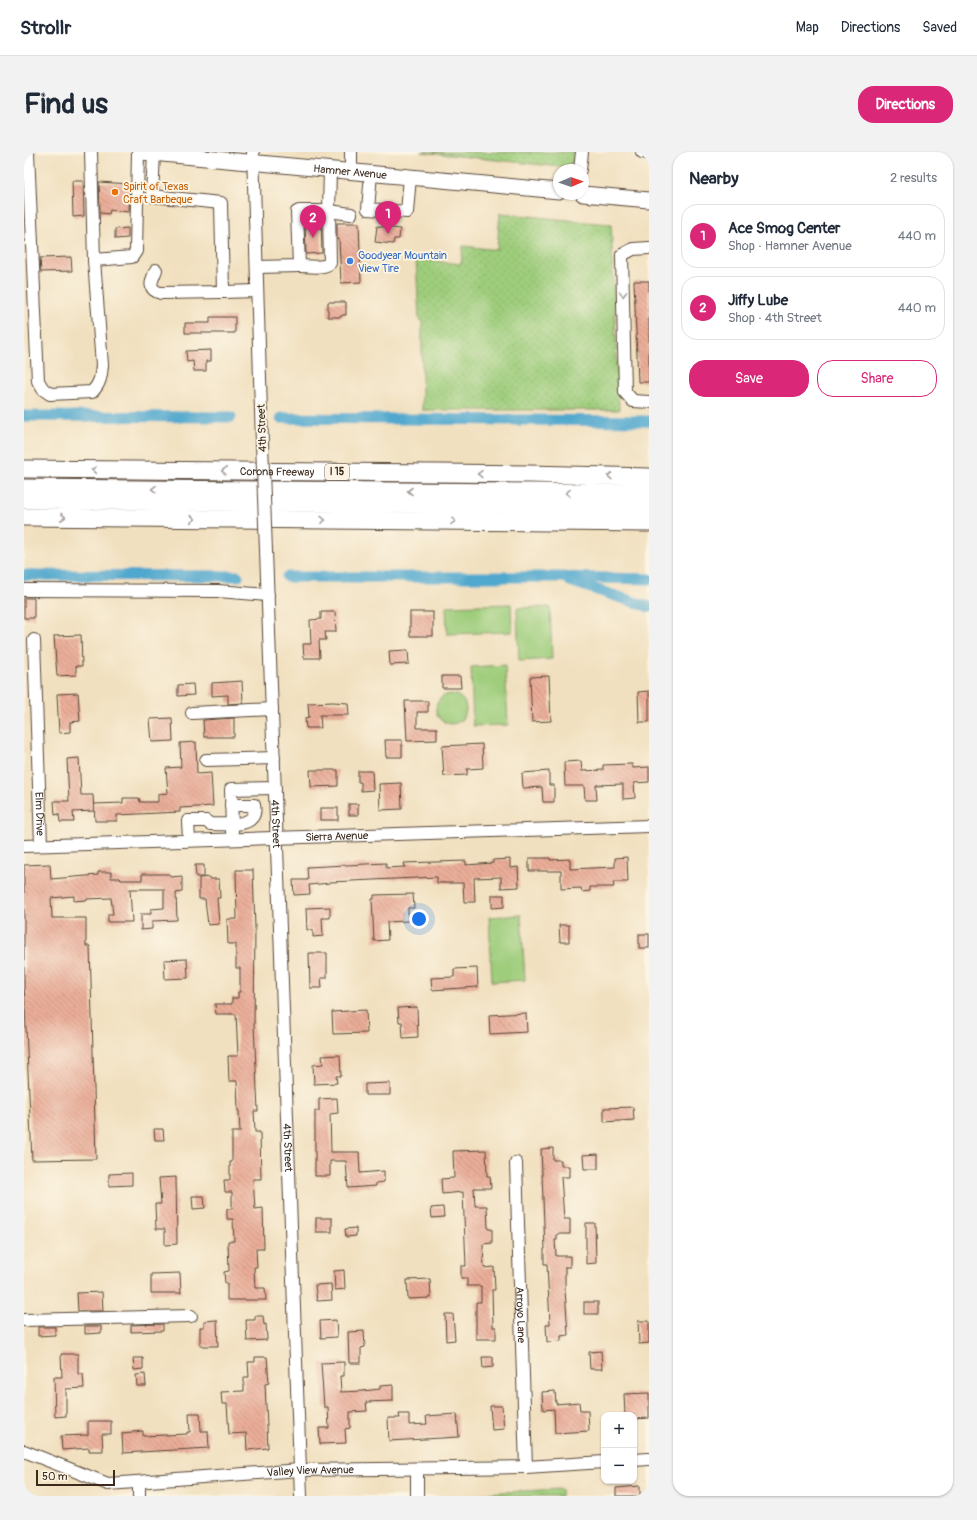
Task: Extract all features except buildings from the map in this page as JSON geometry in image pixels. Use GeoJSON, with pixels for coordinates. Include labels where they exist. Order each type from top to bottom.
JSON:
{"type":"FeatureCollection","features":[{"type":"Feature","properties":{"kind":"highway","name":"Corona Freeway"},"geometry":{"type":"LineString","coordinates":[[24,470],[529,474],[649,477]]}},
{"type":"Feature","properties":{"kind":"highway"},"geometry":{"type":"LineString","coordinates":[[24,488],[649,493]]}},
{"type":"Feature","properties":{"kind":"highway"},"geometry":{"type":"LineString","coordinates":[[24,500],[649,507]]}},
{"type":"Feature","properties":{"kind":"highway"},"geometry":{"type":"LineString","coordinates":[[24,517],[649,523]]}},
{"type":"Feature","properties":{"kind":"main road","name":"Hamner Avenue"},"geometry":{"type":"LineString","coordinates":[[152,153],[253,157],[330,170],[553,191]]}},
{"type":"Feature","properties":{"kind":"main road"},"geometry":{"type":"LineString","coordinates":[[589,195],[649,200]]}},
{"type":"Feature","properties":{"kind":"street"},"geometry":{"type":"LineString","coordinates":[[28,152],[38,381],[42,389],[50,394],[92,392],[97,387],[101,378],[102,365],[94,260],[91,152]]}},
{"type":"Feature","properties":{"kind":"street"},"geometry":{"type":"LineString","coordinates":[[351,152],[351,172]]}},
{"type":"Feature","properties":{"kind":"street"},"geometry":{"type":"LineString","coordinates":[[581,164],[582,152]]}},
{"type":"Feature","properties":{"kind":"street"},"geometry":{"type":"LineString","coordinates":[[642,152],[649,153]]}},
{"type":"Feature","properties":{"kind":"street"},"geometry":{"type":"LineString","coordinates":[[94,260],[132,257],[136,250],[152,153]]}},
{"type":"Feature","properties":{"kind":"street"},"geometry":{"type":"LineString","coordinates":[[152,153],[152,196],[221,203],[223,292]]}},
{"type":"Feature","properties":{"kind":"street","name":"4th Street"},"geometry":{"type":"LineString","coordinates":[[253,157],[276,838],[301,1496]]}},
{"type":"Feature","properties":{"kind":"street"},"geometry":{"type":"LineString","coordinates":[[256,267],[327,266],[330,263],[330,170]]}},
{"type":"Feature","properties":{"kind":"street"},"geometry":{"type":"LineString","coordinates":[[371,174],[368,208],[407,212],[410,177]]}},
{"type":"Feature","properties":{"kind":"street"},"geometry":{"type":"LineString","coordinates":[[299,266],[297,212],[299,210],[329,211],[351,214]]}},
{"type":"Feature","properties":{"kind":"street"},"geometry":{"type":"LineString","coordinates":[[649,248],[633,249],[622,255],[625,392],[633,401],[649,402]]}},
{"type":"Feature","properties":{"kind":"street"},"geometry":{"type":"LineString","coordinates":[[156,270],[151,284],[152,289],[155,292],[257,291]]}},
{"type":"Feature","properties":{"kind":"street"},"geometry":{"type":"LineString","coordinates":[[24,590],[218,591],[268,593]]}},
{"type":"Feature","properties":{"kind":"street","name":"Elm Drive"},"geometry":{"type":"LineString","coordinates":[[34,640],[41,845]]}},
{"type":"Feature","properties":{"kind":"street"},"geometry":{"type":"LineString","coordinates":[[192,714],[272,709]]}},
{"type":"Feature","properties":{"kind":"street"},"geometry":{"type":"LineString","coordinates":[[206,760],[274,758]]}},
{"type":"Feature","properties":{"kind":"street"},"geometry":{"type":"LineString","coordinates":[[233,839],[231,789],[275,788]]}},
{"type":"Feature","properties":{"kind":"street"},"geometry":{"type":"LineString","coordinates":[[189,840],[188,821],[206,821],[210,824],[232,815]]}},
{"type":"Feature","properties":{"kind":"street","name":"Sierra Avenue"},"geometry":{"type":"LineString","coordinates":[[24,846],[649,826]]}},
{"type":"Feature","properties":{"kind":"street","name":"Arroyo Lane"},"geometry":{"type":"LineString","coordinates":[[516,1163],[526,1467]]}},
{"type":"Feature","properties":{"kind":"street"},"geometry":{"type":"LineString","coordinates":[[24,1320],[191,1316]]}},
{"type":"Feature","properties":{"kind":"street","name":"Valley View Avenue"},"geometry":{"type":"LineString","coordinates":[[24,1451],[108,1484],[300,1470],[526,1467],[601,1462]]}},
{"type":"Feature","properties":{"kind":"street"},"geometry":{"type":"LineString","coordinates":[[637,1460],[649,1459]]}},
{"type":"Feature","properties":{"kind":"street"},"geometry":{"type":"LineString","coordinates":[[417,1468],[417,1496]]}},
{"type":"Feature","properties":{"kind":"street"},"geometry":{"type":"LineString","coordinates":[[139,1482],[139,1496]]}},
{"type":"Feature","properties":{"kind":"green space"},"geometry":{"type":"Polygon","coordinates":[[[422,152],[575,152],[572,163],[553,164],[553,166],[422,152]]]}},
{"type":"Feature","properties":{"kind":"green space"},"geometry":{"type":"Polygon","coordinates":[[[500,213],[611,224],[619,410],[422,410],[422,322],[419,319],[416,259],[461,264],[463,246],[497,250],[500,213]]]}},
{"type":"Feature","properties":{"kind":"green space"},"geometry":{"type":"Polygon","coordinates":[[[511,604],[512,632],[447,634],[446,606],[511,604]]]}},
{"type":"Feature","properties":{"kind":"green space"},"geometry":{"type":"Polygon","coordinates":[[[550,607],[552,659],[519,661],[517,608],[550,607]]]}},
{"type":"Feature","properties":{"kind":"green space"},"geometry":{"type":"Polygon","coordinates":[[[505,665],[508,725],[473,726],[471,667],[505,665]]]}},
{"type":"Feature","properties":{"kind":"green space"},"geometry":{"type":"Polygon","coordinates":[[[451,694],[457,695],[465,703],[465,715],[457,723],[451,724],[445,723],[437,715],[436,709],[437,703],[445,695],[451,694]]]}},
{"type":"Feature","properties":{"kind":"green space"},"geometry":{"type":"Polygon","coordinates":[[[521,915],[525,980],[492,982],[489,917],[521,915]]]}},
{"type":"Feature","properties":{"kind":"green space"},"geometry":{"type":"Polygon","coordinates":[[[561,1489],[561,1496],[485,1496],[485,1493],[561,1489]]]}},
{"type":"Feature","properties":{"kind":"waterway"},"geometry":{"type":"LineString","coordinates":[[24,416],[231,417]]}},
{"type":"Feature","properties":{"kind":"waterway"},"geometry":{"type":"LineString","coordinates":[[281,418],[649,421]]}},
{"type":"Feature","properties":{"kind":"waterway"},"geometry":{"type":"LineString","coordinates":[[24,575],[238,576]]}},
{"type":"Feature","properties":{"kind":"waterway"},"geometry":{"type":"LineString","coordinates":[[287,577],[559,577],[649,579]]}},
{"type":"Feature","properties":{"kind":"waterway"},"geometry":{"type":"LineString","coordinates":[[570,581],[649,607]]}},
{"type":"Feature","properties":{"kind":"place","name":"Spirit of Texas Craft Barbeque"},"geometry":{"type":"Point","coordinates":[115,192]}},
{"type":"Feature","properties":{"kind":"place","name":"Ace Smog Center"},"geometry":{"type":"Point","coordinates":[388,234]}},
{"type":"Feature","properties":{"kind":"place","name":"Jiffy Lube"},"geometry":{"type":"Point","coordinates":[313,238]}},
{"type":"Feature","properties":{"kind":"place","name":"Goodyear Mountain View Tire"},"geometry":{"type":"Point","coordinates":[350,261]}}]}
